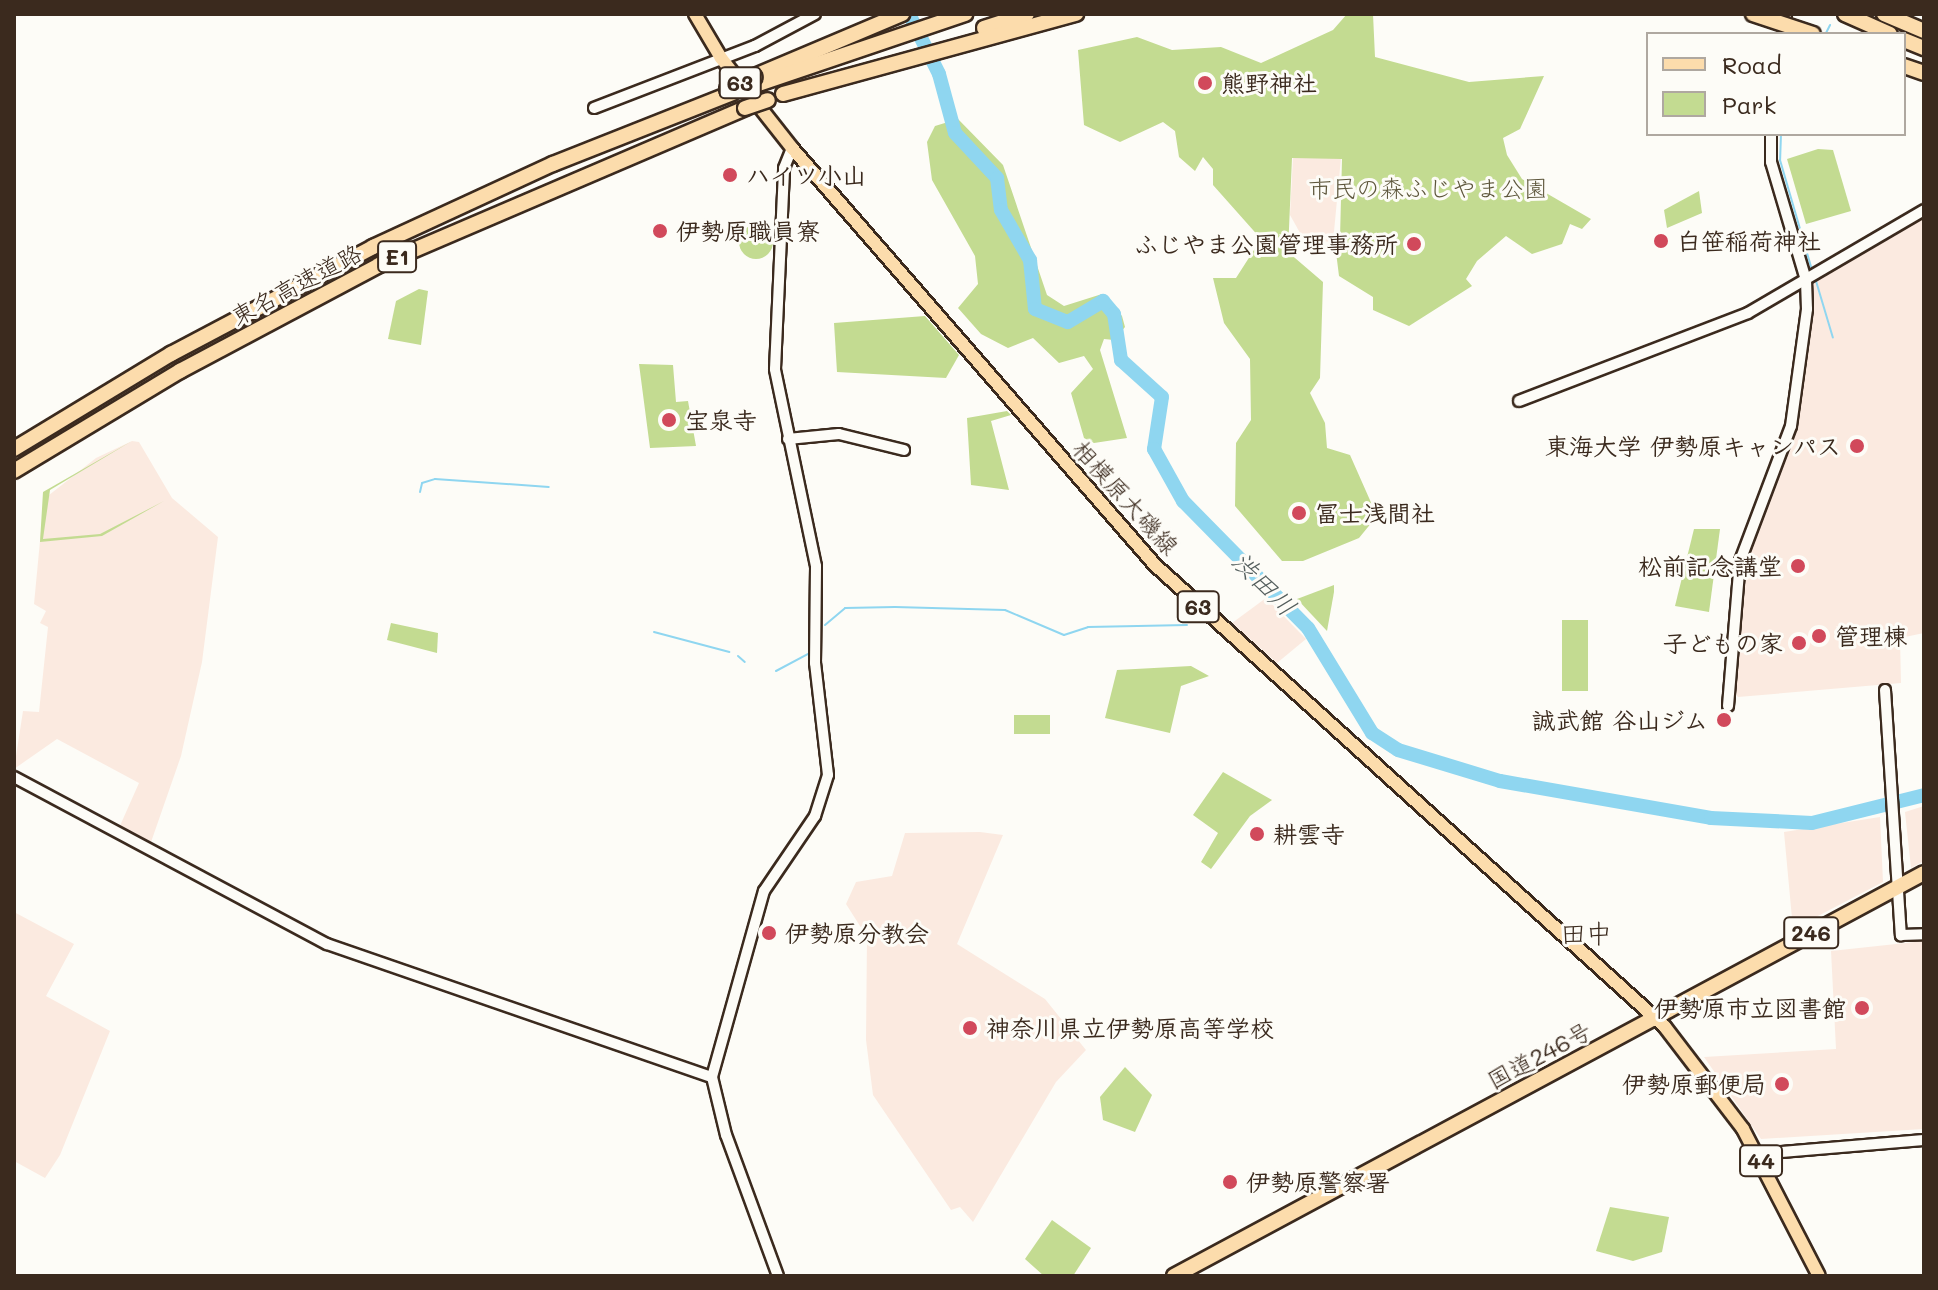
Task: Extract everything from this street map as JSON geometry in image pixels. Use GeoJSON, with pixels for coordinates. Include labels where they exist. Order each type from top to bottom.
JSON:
{"type":"FeatureCollection","features":[{"type":"Feature","properties":{"kind":"highway","name":"E1"},"geometry":{"type":"LineString","coordinates":[[756,80],[965,14]]}},
{"type":"Feature","properties":{"kind":"highway","name":"E1"},"geometry":{"type":"LineString","coordinates":[[948,43],[1027,14]]}},
{"type":"Feature","properties":{"kind":"highway"},"geometry":{"type":"LineString","coordinates":[[948,43],[1076,14]]}},
{"type":"Feature","properties":{"kind":"highway"},"geometry":{"type":"LineString","coordinates":[[1753,14],[1807,32]]}},
{"type":"Feature","properties":{"kind":"highway"},"geometry":{"type":"LineString","coordinates":[[1845,14],[1886,32]]}},
{"type":"Feature","properties":{"kind":"highway"},"geometry":{"type":"LineString","coordinates":[[1884,14],[1924,31]]}},
{"type":"Feature","properties":{"kind":"highway"},"geometry":{"type":"LineString","coordinates":[[756,80],[896,16]]}},
{"type":"Feature","properties":{"kind":"highway","name":"東名高速道路"},"geometry":{"type":"LineString","coordinates":[[14,471],[180,371],[379,265],[745,108],[948,43]]}},
{"type":"Feature","properties":{"kind":"highway","name":"東名高速道路"},"geometry":{"type":"LineString","coordinates":[[14,449],[278,295],[462,205],[756,80]]}},
{"type":"Feature","properties":{"kind":"highway","name":"国道246号"},"geometry":{"type":"LineString","coordinates":[[1174,1276],[1924,873]]}},
{"type":"Feature","properties":{"kind":"main road","name":"相模原大磯線"},"geometry":{"type":"LineString","coordinates":[[695,14],[721,58],[792,148],[1155,565],[1655,1017]]}},
{"type":"Feature","properties":{"kind":"main road","name":"44"},"geometry":{"type":"LineString","coordinates":[[1655,1017],[1708,1078],[1757,1154],[1819,1276]]}},
{"type":"Feature","properties":{"kind":"street"},"geometry":{"type":"LineString","coordinates":[[594,108],[721,58],[815,14]]}},
{"type":"Feature","properties":{"kind":"street"},"geometry":{"type":"LineString","coordinates":[[1728,706],[1741,555],[1793,415],[1806,280],[1777,186],[1771,136]]}},
{"type":"Feature","properties":{"kind":"street"},"geometry":{"type":"LineString","coordinates":[[778,1276],[726,1135],[712,1077],[764,891],[815,816],[828,775],[815,663],[816,566],[788,439],[775,356],[784,168],[792,148]]}},
{"type":"Feature","properties":{"kind":"street"},"geometry":{"type":"LineString","coordinates":[[1519,401],[1729,322],[1924,210]]}},
{"type":"Feature","properties":{"kind":"street"},"geometry":{"type":"LineString","coordinates":[[788,439],[839,434],[904,450]]}},
{"type":"Feature","properties":{"kind":"street"},"geometry":{"type":"LineString","coordinates":[[1885,690],[1901,935],[1924,934]]}},
{"type":"Feature","properties":{"kind":"street"},"geometry":{"type":"LineString","coordinates":[[14,777],[327,944],[712,1077]]}},
{"type":"Feature","properties":{"kind":"street"},"geometry":{"type":"LineString","coordinates":[[1757,1154],[1924,1140]]}},
{"type":"Feature","properties":{"kind":"shaded area"},"geometry":{"type":"Polygon","coordinates":[[[1293,157],[1341,158],[1333,242],[1304,240],[1290,215],[1293,157]]]}},
{"type":"Feature","properties":{"kind":"shaded area","name":"東海大学 伊勢原キャンパス"},"geometry":{"type":"Polygon","coordinates":[[[1924,214],[1924,633],[1900,638],[1901,683],[1738,697],[1733,691],[1746,551],[1799,408],[1813,280],[1924,214]]]}},
{"type":"Feature","properties":{"kind":"shaded area"},"geometry":{"type":"Polygon","coordinates":[[[132,441],[139,442],[172,498],[218,537],[202,662],[181,756],[150,845],[119,828],[139,783],[57,739],[14,769],[23,711],[39,712],[48,627],[40,623],[46,611],[34,604],[44,499],[96,458],[132,441]]]}},
{"type":"Feature","properties":{"kind":"shaded area"},"geometry":{"type":"Polygon","coordinates":[[[1266,598],[1306,639],[1277,663],[1232,623],[1266,598]]]}},
{"type":"Feature","properties":{"kind":"shaded area"},"geometry":{"type":"Polygon","coordinates":[[[1924,806],[1924,861],[1911,868],[1905,812],[1924,806]]]}},
{"type":"Feature","properties":{"kind":"shaded area"},"geometry":{"type":"Polygon","coordinates":[[[1880,817],[1883,882],[1793,929],[1784,832],[1880,817]]]}},
{"type":"Feature","properties":{"kind":"shaded area","name":"神奈川県立伊勢原高等学校"},"geometry":{"type":"Polygon","coordinates":[[[980,832],[1003,835],[957,944],[1045,999],[1086,1050],[1056,1082],[973,1222],[960,1207],[951,1210],[873,1095],[866,1040],[867,937],[846,904],[856,882],[892,876],[905,833],[980,832]]]}},
{"type":"Feature","properties":{"kind":"shaded area"},"geometry":{"type":"Polygon","coordinates":[[[14,912],[74,944],[46,996],[110,1031],[60,1155],[45,1178],[14,1161],[14,912]]]}},
{"type":"Feature","properties":{"kind":"shaded area"},"geometry":{"type":"Polygon","coordinates":[[[1924,941],[1924,1129],[1761,1139],[1704,1057],[1836,1049],[1831,951],[1924,941]]]}},
{"type":"Feature","properties":{"kind":"green space","name":"市民の森ふじやま公園"},"geometry":{"type":"Polygon","coordinates":[[[1347,14],[1373,14],[1375,57],[1469,82],[1544,76],[1520,129],[1503,138],[1507,155],[1522,179],[1591,219],[1582,229],[1570,224],[1562,244],[1532,254],[1506,236],[1477,261],[1466,279],[1472,286],[1409,326],[1373,310],[1373,297],[1339,276],[1335,244],[1340,238],[1342,159],[1292,158],[1288,252],[1323,282],[1320,378],[1310,393],[1325,423],[1327,448],[1350,455],[1377,516],[1359,538],[1303,561],[1282,561],[1235,506],[1236,443],[1251,420],[1250,359],[1224,323],[1213,278],[1236,278],[1261,239],[1213,185],[1213,169],[1203,157],[1195,171],[1179,157],[1175,131],[1163,122],[1120,142],[1084,125],[1078,50],[1137,37],[1172,50],[1221,47],[1261,63],[1333,30],[1347,14]]]}},
{"type":"Feature","properties":{"kind":"green space"},"geometry":{"type":"Polygon","coordinates":[[[958,119],[1003,165],[1047,295],[1064,306],[1102,294],[1122,316],[1125,327],[1114,340],[1104,339],[1100,350],[1127,438],[1094,443],[1084,438],[1071,393],[1093,369],[1084,356],[1059,363],[1033,338],[1008,348],[981,334],[958,308],[978,284],[975,256],[932,180],[927,142],[935,126],[958,119]]]}},
{"type":"Feature","properties":{"kind":"green space"},"geometry":{"type":"Polygon","coordinates":[[[1818,149],[1833,150],[1851,211],[1806,224],[1787,159],[1818,149]]]}},
{"type":"Feature","properties":{"kind":"green space"},"geometry":{"type":"Polygon","coordinates":[[[1699,191],[1702,213],[1667,228],[1664,210],[1699,191]]]}},
{"type":"Feature","properties":{"kind":"green space"},"geometry":{"type":"Polygon","coordinates":[[[756,225],[768,230],[773,242],[768,254],[756,259],[744,254],[739,242],[744,230],[756,225]]]}},
{"type":"Feature","properties":{"kind":"green space"},"geometry":{"type":"Polygon","coordinates":[[[419,289],[428,291],[421,345],[388,339],[396,301],[419,289]]]}},
{"type":"Feature","properties":{"kind":"green space"},"geometry":{"type":"Polygon","coordinates":[[[925,316],[959,355],[946,378],[837,372],[834,323],[925,316]]]}},
{"type":"Feature","properties":{"kind":"green space"},"geometry":{"type":"Polygon","coordinates":[[[639,364],[673,365],[676,402],[688,401],[696,446],[650,448],[639,364]]]}},
{"type":"Feature","properties":{"kind":"green space"},"geometry":{"type":"Polygon","coordinates":[[[1007,411],[1011,415],[991,421],[1009,490],[971,485],[967,418],[1007,411]]]}},
{"type":"Feature","properties":{"kind":"green space"},"geometry":{"type":"Polygon","coordinates":[[[132,441],[50,490],[43,539],[100,534],[164,501],[102,536],[40,542],[43,492],[132,441]]]}},
{"type":"Feature","properties":{"kind":"green space"},"geometry":{"type":"Polygon","coordinates":[[[1694,529],[1720,529],[1709,612],[1675,606],[1694,529]]]}},
{"type":"Feature","properties":{"kind":"green space"},"geometry":{"type":"Polygon","coordinates":[[[1334,585],[1334,592],[1327,631],[1297,599],[1334,585]]]}},
{"type":"Feature","properties":{"kind":"green space"},"geometry":{"type":"Polygon","coordinates":[[[1562,620],[1588,620],[1588,691],[1562,691],[1562,620]]]}},
{"type":"Feature","properties":{"kind":"green space"},"geometry":{"type":"Polygon","coordinates":[[[391,623],[438,633],[437,653],[387,640],[391,623]]]}},
{"type":"Feature","properties":{"kind":"green space"},"geometry":{"type":"Polygon","coordinates":[[[1191,666],[1209,676],[1181,686],[1170,733],[1105,718],[1117,670],[1191,666]]]}},
{"type":"Feature","properties":{"kind":"green space"},"geometry":{"type":"Polygon","coordinates":[[[1014,715],[1050,715],[1050,734],[1014,734],[1014,715]]]}},
{"type":"Feature","properties":{"kind":"green space"},"geometry":{"type":"Polygon","coordinates":[[[1223,772],[1272,800],[1250,816],[1211,869],[1201,862],[1218,833],[1193,815],[1223,772]]]}},
{"type":"Feature","properties":{"kind":"green space"},"geometry":{"type":"Polygon","coordinates":[[[1125,1067],[1152,1095],[1135,1132],[1103,1120],[1100,1097],[1125,1067]]]}},
{"type":"Feature","properties":{"kind":"green space"},"geometry":{"type":"Polygon","coordinates":[[[1610,1207],[1669,1217],[1662,1252],[1633,1261],[1596,1251],[1610,1207]]]}},
{"type":"Feature","properties":{"kind":"green space"},"geometry":{"type":"Polygon","coordinates":[[[1052,1220],[1091,1248],[1073,1276],[1044,1276],[1025,1259],[1052,1220]]]}},
{"type":"Feature","properties":{"kind":"waterway","name":"渋田川"},"geometry":{"type":"LineString","coordinates":[[909,14],[939,74],[955,133],[997,178],[1001,210],[1030,260],[1035,309],[1068,322],[1103,301],[1114,314],[1121,360],[1162,397],[1154,449],[1183,501],[1308,628],[1372,733],[1398,750],[1500,781],[1711,818],[1812,823],[1924,795]]}},
{"type":"Feature","properties":{"kind":"waterway"},"geometry":{"type":"LineString","coordinates":[[1826,32],[1830,25]]}},
{"type":"Feature","properties":{"kind":"waterway"},"geometry":{"type":"LineString","coordinates":[[1781,136],[1780,160],[1811,267]]}},
{"type":"Feature","properties":{"kind":"waterway"},"geometry":{"type":"LineString","coordinates":[[1816,281],[1833,338]]}},
{"type":"Feature","properties":{"kind":"waterway"},"geometry":{"type":"LineString","coordinates":[[420,492],[422,483],[435,479],[549,487]]}},
{"type":"Feature","properties":{"kind":"waterway"},"geometry":{"type":"LineString","coordinates":[[825,625],[845,608],[895,607],[1005,610],[1064,635],[1088,627],[1187,625]]}},
{"type":"Feature","properties":{"kind":"waterway"},"geometry":{"type":"LineString","coordinates":[[654,632],[729,652]]}},
{"type":"Feature","properties":{"kind":"waterway"},"geometry":{"type":"LineString","coordinates":[[776,671],[810,653]]}},
{"type":"Feature","properties":{"kind":"waterway"},"geometry":{"type":"LineString","coordinates":[[738,656],[745,662]]}},
{"type":"Feature","properties":{"kind":"place","name":"熊野神社"},"geometry":{"type":"Point","coordinates":[1205,83]}},
{"type":"Feature","properties":{"kind":"place","name":"ハイツ小山"},"geometry":{"type":"Point","coordinates":[730,175]}},
{"type":"Feature","properties":{"kind":"place","name":"伊勢原職員寮"},"geometry":{"type":"Point","coordinates":[660,231]}},
{"type":"Feature","properties":{"kind":"place","name":"白笹稲荷神社"},"geometry":{"type":"Point","coordinates":[1661,241]}},
{"type":"Feature","properties":{"kind":"place","name":"ふじやま公園管理事務所"},"geometry":{"type":"Point","coordinates":[1414,244]}},
{"type":"Feature","properties":{"kind":"place","name":"宝泉寺"},"geometry":{"type":"Point","coordinates":[669,420]}},
{"type":"Feature","properties":{"kind":"place","name":"東海大学 伊勢原キャンパス"},"geometry":{"type":"Point","coordinates":[1857,446]}},
{"type":"Feature","properties":{"kind":"place","name":"冨士浅間社"},"geometry":{"type":"Point","coordinates":[1299,513]}},
{"type":"Feature","properties":{"kind":"place","name":"松前記念講堂"},"geometry":{"type":"Point","coordinates":[1798,566]}},
{"type":"Feature","properties":{"kind":"place","name":"管理棟"},"geometry":{"type":"Point","coordinates":[1819,636]}},
{"type":"Feature","properties":{"kind":"place","name":"子どもの家"},"geometry":{"type":"Point","coordinates":[1799,643]}},
{"type":"Feature","properties":{"kind":"place","name":"誠武館 谷山ジム"},"geometry":{"type":"Point","coordinates":[1724,720]}},
{"type":"Feature","properties":{"kind":"place","name":"耕雲寺"},"geometry":{"type":"Point","coordinates":[1257,834]}},
{"type":"Feature","properties":{"kind":"place","name":"伊勢原分教会"},"geometry":{"type":"Point","coordinates":[769,933]}},
{"type":"Feature","properties":{"kind":"place","name":"伊勢原市立図書館"},"geometry":{"type":"Point","coordinates":[1862,1008]}},
{"type":"Feature","properties":{"kind":"place","name":"神奈川県立伊勢原高等学校"},"geometry":{"type":"Point","coordinates":[970,1028]}},
{"type":"Feature","properties":{"kind":"place","name":"伊勢原郵便局"},"geometry":{"type":"Point","coordinates":[1782,1084]}},
{"type":"Feature","properties":{"kind":"place","name":"伊勢原警察署"},"geometry":{"type":"Point","coordinates":[1230,1182]}},
{"type":"Feature","properties":{"kind":"district","name":"田中"},"geometry":{"type":"Point","coordinates":[1586,934]}}]}
